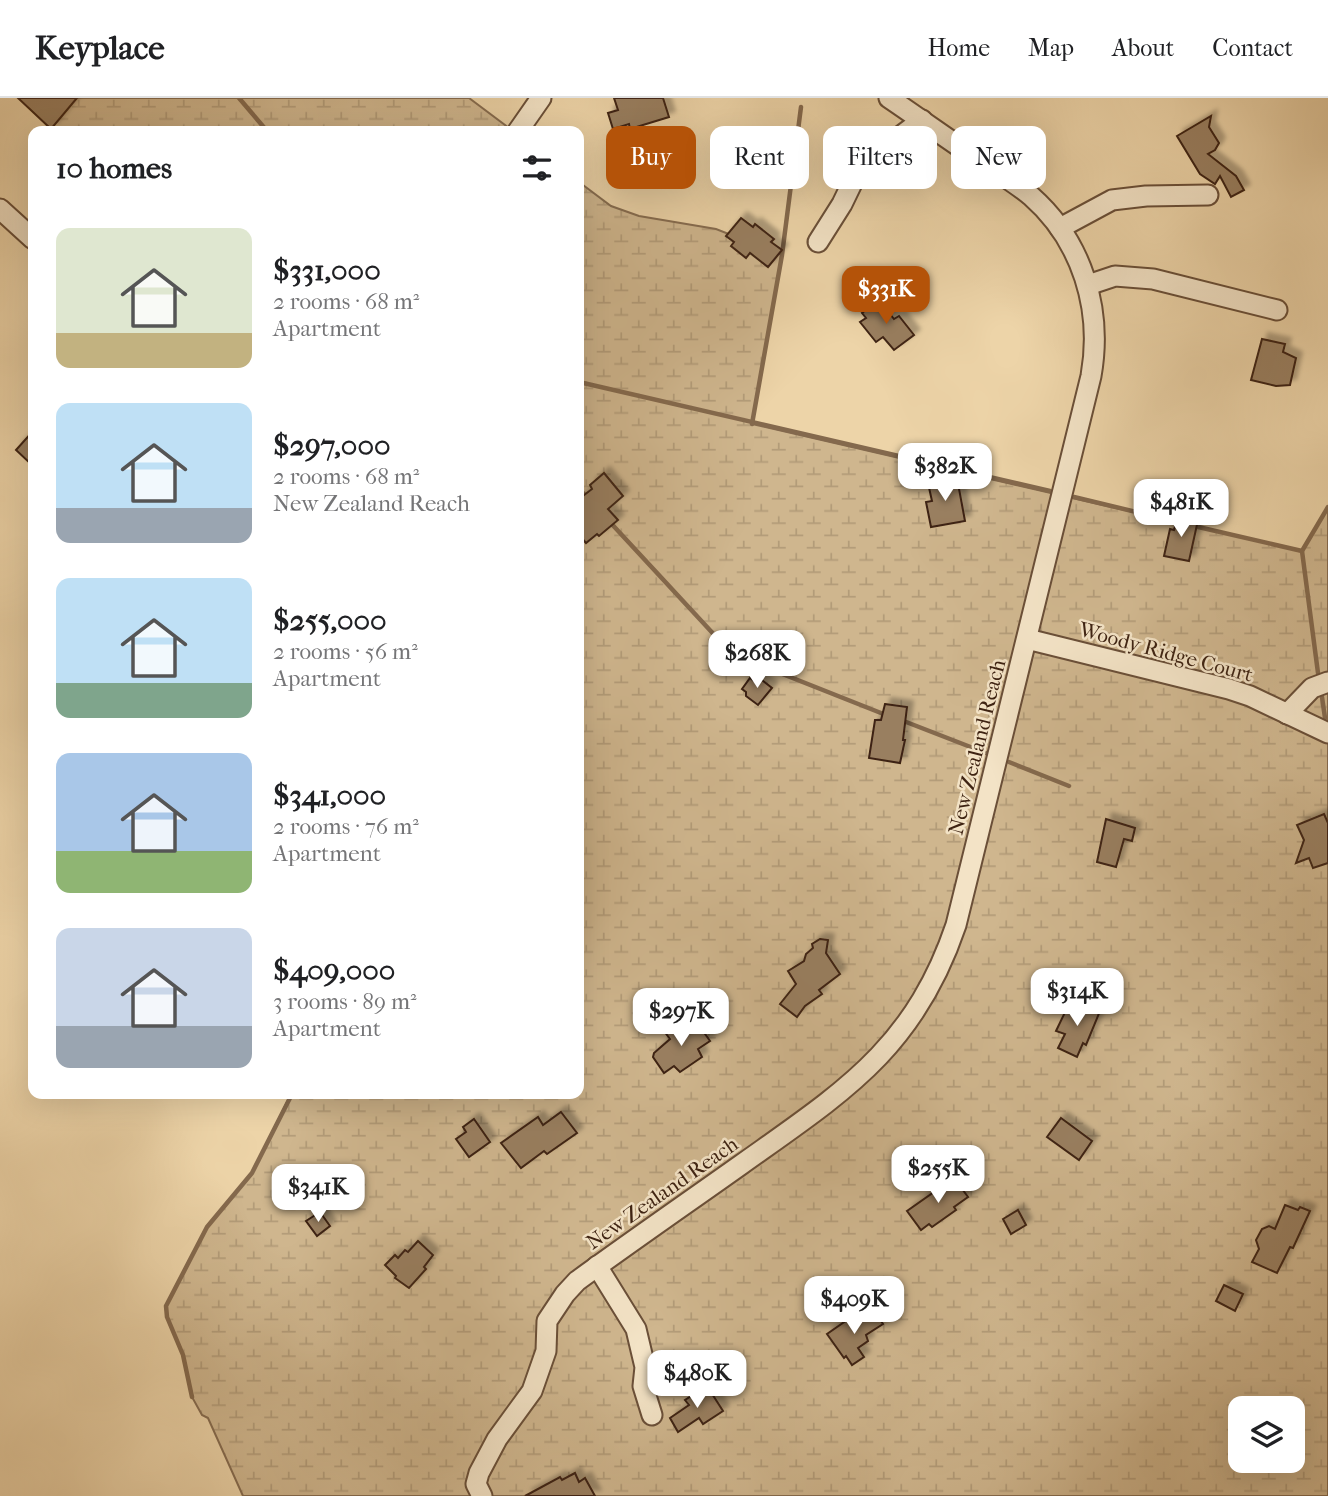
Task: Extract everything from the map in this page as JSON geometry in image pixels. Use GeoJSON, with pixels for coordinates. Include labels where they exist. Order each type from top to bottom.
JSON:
{"type":"FeatureCollection","features":[{"type":"Feature","properties":{"kind":"street"},"geometry":{"type":"LineString","coordinates":[[521,126],[541,98]]}},
{"type":"Feature","properties":{"kind":"street","name":"New Zealand Reach"},"geometry":{"type":"LineString","coordinates":[[482,1496],[476,1484],[478,1473],[497,1439],[532,1391],[546,1351],[547,1321],[565,1294],[597,1266],[847,1089],[875,1063],[905,1028],[934,980],[956,925],[1093,366],[1095,336],[1088,285],[1060,228],[1023,190],[889,98]]}},
{"type":"Feature","properties":{"kind":"street"},"geometry":{"type":"LineString","coordinates":[[818,242],[866,162],[922,120]]}},
{"type":"Feature","properties":{"kind":"street"},"geometry":{"type":"LineString","coordinates":[[1060,228],[1112,200],[1146,196],[1208,195]]}},
{"type":"Feature","properties":{"kind":"street"},"geometry":{"type":"LineString","coordinates":[[0,209],[28,234]]}},
{"type":"Feature","properties":{"kind":"street"},"geometry":{"type":"LineString","coordinates":[[1088,285],[1115,276],[1153,279],[1277,310]]}},
{"type":"Feature","properties":{"kind":"street","name":"Woody Ridge Court"},"geometry":{"type":"LineString","coordinates":[[1027,639],[1250,696],[1328,733]]}},
{"type":"Feature","properties":{"kind":"street"},"geometry":{"type":"LineString","coordinates":[[1287,714],[1312,688],[1328,682]]}},
{"type":"Feature","properties":{"kind":"street"},"geometry":{"type":"LineString","coordinates":[[597,1266],[636,1329],[645,1367],[643,1386],[652,1415]]}},
{"type":"Feature","properties":{"kind":"green space"},"geometry":{"type":"Polygon","coordinates":[[[48,98],[469,98],[506,126],[53,126],[47,117],[48,98]]]}},
{"type":"Feature","properties":{"kind":"green space"},"geometry":{"type":"Polygon","coordinates":[[[584,186],[611,206],[639,216],[716,229],[782,255],[752,424],[1302,551],[1328,507],[1328,1496],[243,1496],[208,1418],[202,1415],[192,1397],[183,1355],[167,1317],[166,1306],[207,1227],[252,1173],[289,1099],[584,1099],[584,186]]]}},
{"type":"Feature","properties":{"kind":"building"},"geometry":{"type":"Polygon","coordinates":[[[18,98],[77,98],[54,126],[48,126],[18,98]]]}},
{"type":"Feature","properties":{"kind":"building"},"geometry":{"type":"Polygon","coordinates":[[[614,98],[663,98],[669,117],[640,126],[612,126],[608,113],[618,110],[614,98]]]}},
{"type":"Feature","properties":{"kind":"building"},"geometry":{"type":"Polygon","coordinates":[[[1211,116],[1209,127],[1219,143],[1215,150],[1208,154],[1236,176],[1244,190],[1231,197],[1220,176],[1215,184],[1200,174],[1177,136],[1211,116]]]}},
{"type":"Feature","properties":{"kind":"building"},"geometry":{"type":"Polygon","coordinates":[[[741,218],[753,227],[755,224],[774,239],[771,242],[782,250],[768,267],[750,253],[746,258],[731,246],[734,242],[726,236],[741,218]]]}},
{"type":"Feature","properties":{"kind":"building"},"geometry":{"type":"Polygon","coordinates":[[[879,300],[894,319],[899,316],[914,335],[894,350],[883,337],[876,342],[860,322],[866,318],[862,313],[879,300]]]}},
{"type":"Feature","properties":{"kind":"building"},"geometry":{"type":"Polygon","coordinates":[[[1262,339],[1285,344],[1283,352],[1296,358],[1290,385],[1276,386],[1251,380],[1262,339]]]}},
{"type":"Feature","properties":{"kind":"building"},"geometry":{"type":"Polygon","coordinates":[[[28,437],[28,461],[16,450],[28,437]]]}},
{"type":"Feature","properties":{"kind":"building"},"geometry":{"type":"Polygon","coordinates":[[[604,473],[623,496],[608,509],[618,520],[586,543],[584,495],[592,489],[590,485],[604,473]]]}},
{"type":"Feature","properties":{"kind":"building"},"geometry":{"type":"Polygon","coordinates":[[[957,478],[965,521],[931,527],[926,502],[932,501],[928,483],[957,478]]]}},
{"type":"Feature","properties":{"kind":"building"},"geometry":{"type":"Polygon","coordinates":[[[1178,516],[1198,520],[1189,561],[1164,556],[1170,529],[1174,530],[1178,516]]]}},
{"type":"Feature","properties":{"kind":"building"},"geometry":{"type":"Polygon","coordinates":[[[758,677],[772,688],[758,705],[746,696],[742,689],[750,678],[754,681],[758,677]]]}},
{"type":"Feature","properties":{"kind":"building"},"geometry":{"type":"Polygon","coordinates":[[[885,704],[907,707],[905,740],[900,763],[869,758],[875,720],[881,720],[885,704]]]}},
{"type":"Feature","properties":{"kind":"building"},"geometry":{"type":"Polygon","coordinates":[[[1324,814],[1328,823],[1328,863],[1313,868],[1309,858],[1296,863],[1304,840],[1297,825],[1324,814]]]}},
{"type":"Feature","properties":{"kind":"building"},"geometry":{"type":"Polygon","coordinates":[[[1106,819],[1135,828],[1132,841],[1124,839],[1116,867],[1097,862],[1106,819]]]}},
{"type":"Feature","properties":{"kind":"building"},"geometry":{"type":"Polygon","coordinates":[[[820,939],[828,940],[826,953],[840,974],[819,990],[822,994],[805,1006],[797,1017],[780,1004],[796,984],[788,971],[804,961],[806,954],[813,948],[812,944],[820,939]]]}},
{"type":"Feature","properties":{"kind":"building"},"geometry":{"type":"Polygon","coordinates":[[[1080,1001],[1100,1011],[1086,1045],[1083,1043],[1077,1057],[1058,1048],[1065,1034],[1056,1031],[1068,1006],[1076,1010],[1080,1001]]]}},
{"type":"Feature","properties":{"kind":"building"},"geometry":{"type":"Polygon","coordinates":[[[678,1021],[686,1033],[698,1024],[710,1041],[698,1049],[702,1057],[680,1072],[674,1066],[664,1073],[653,1057],[654,1053],[670,1039],[664,1031],[678,1021]]]}},
{"type":"Feature","properties":{"kind":"building"},"geometry":{"type":"Polygon","coordinates":[[[561,1112],[577,1133],[547,1154],[544,1151],[521,1168],[501,1143],[538,1117],[543,1125],[561,1112]]]}},
{"type":"Feature","properties":{"kind":"building"},"geometry":{"type":"Polygon","coordinates":[[[1061,1118],[1092,1141],[1079,1160],[1047,1137],[1061,1118]]]}},
{"type":"Feature","properties":{"kind":"building"},"geometry":{"type":"Polygon","coordinates":[[[474,1119],[490,1142],[469,1157],[456,1139],[466,1132],[463,1127],[474,1119]]]}},
{"type":"Feature","properties":{"kind":"building"},"geometry":{"type":"Polygon","coordinates":[[[954,1178],[968,1197],[954,1207],[956,1210],[932,1227],[929,1224],[921,1230],[907,1211],[954,1178]]]}},
{"type":"Feature","properties":{"kind":"building"},"geometry":{"type":"Polygon","coordinates":[[[1285,1205],[1310,1211],[1293,1248],[1290,1247],[1277,1273],[1252,1262],[1259,1249],[1256,1240],[1262,1229],[1269,1226],[1275,1229],[1285,1205]]]}},
{"type":"Feature","properties":{"kind":"building"},"geometry":{"type":"Polygon","coordinates":[[[1018,1210],[1026,1225],[1011,1234],[1003,1219],[1018,1210]]]}},
{"type":"Feature","properties":{"kind":"building"},"geometry":{"type":"Polygon","coordinates":[[[320,1212],[330,1226],[317,1236],[306,1221],[320,1212]]]}},
{"type":"Feature","properties":{"kind":"building"},"geometry":{"type":"Polygon","coordinates":[[[418,1241],[433,1255],[424,1267],[426,1269],[409,1288],[395,1278],[385,1265],[395,1255],[398,1258],[405,1250],[408,1252],[418,1241]]]}},
{"type":"Feature","properties":{"kind":"building"},"geometry":{"type":"Polygon","coordinates":[[[1224,1285],[1243,1294],[1235,1311],[1216,1301],[1224,1285]]]}},
{"type":"Feature","properties":{"kind":"building"},"geometry":{"type":"Polygon","coordinates":[[[874,1311],[883,1324],[866,1335],[868,1341],[858,1348],[864,1357],[852,1365],[827,1334],[853,1316],[858,1323],[874,1311]]]}},
{"type":"Feature","properties":{"kind":"building"},"geometry":{"type":"Polygon","coordinates":[[[707,1386],[723,1411],[703,1424],[699,1418],[678,1432],[670,1418],[689,1405],[685,1400],[707,1386]]]}},
{"type":"Feature","properties":{"kind":"building"},"geometry":{"type":"Polygon","coordinates":[[[575,1473],[579,1482],[585,1478],[595,1496],[525,1496],[560,1477],[562,1480],[575,1473]]]}},
{"type":"Feature","properties":{"kind":"waterway"},"geometry":{"type":"LineString","coordinates":[[239,98],[263,126]]}},
{"type":"Feature","properties":{"kind":"waterway"},"geometry":{"type":"LineString","coordinates":[[752,424],[782,255],[801,107]]}},
{"type":"Feature","properties":{"kind":"waterway"},"geometry":{"type":"LineString","coordinates":[[584,383],[1050,491]]}},
{"type":"Feature","properties":{"kind":"waterway"},"geometry":{"type":"LineString","coordinates":[[584,494],[588,498]]}},
{"type":"Feature","properties":{"kind":"waterway"},"geometry":{"type":"LineString","coordinates":[[1074,497],[1182,523]]}},
{"type":"Feature","properties":{"kind":"waterway"},"geometry":{"type":"LineString","coordinates":[[1318,673],[1302,551],[1328,507]]}},
{"type":"Feature","properties":{"kind":"waterway"},"geometry":{"type":"LineString","coordinates":[[608,520],[732,654],[886,715]]}},
{"type":"Feature","properties":{"kind":"waterway"},"geometry":{"type":"LineString","coordinates":[[1194,526],[1302,551]]}},
{"type":"Feature","properties":{"kind":"waterway"},"geometry":{"type":"LineString","coordinates":[[1322,697],[1325,718]]}},
{"type":"Feature","properties":{"kind":"waterway"},"geometry":{"type":"LineString","coordinates":[[901,720],[986,753]]}},
{"type":"Feature","properties":{"kind":"waterway"},"geometry":{"type":"LineString","coordinates":[[1009,762],[1069,786]]}},
{"type":"Feature","properties":{"kind":"waterway"},"geometry":{"type":"LineString","coordinates":[[192,1397],[183,1355],[167,1317],[166,1306],[207,1227],[252,1173],[289,1099]]}}]}
